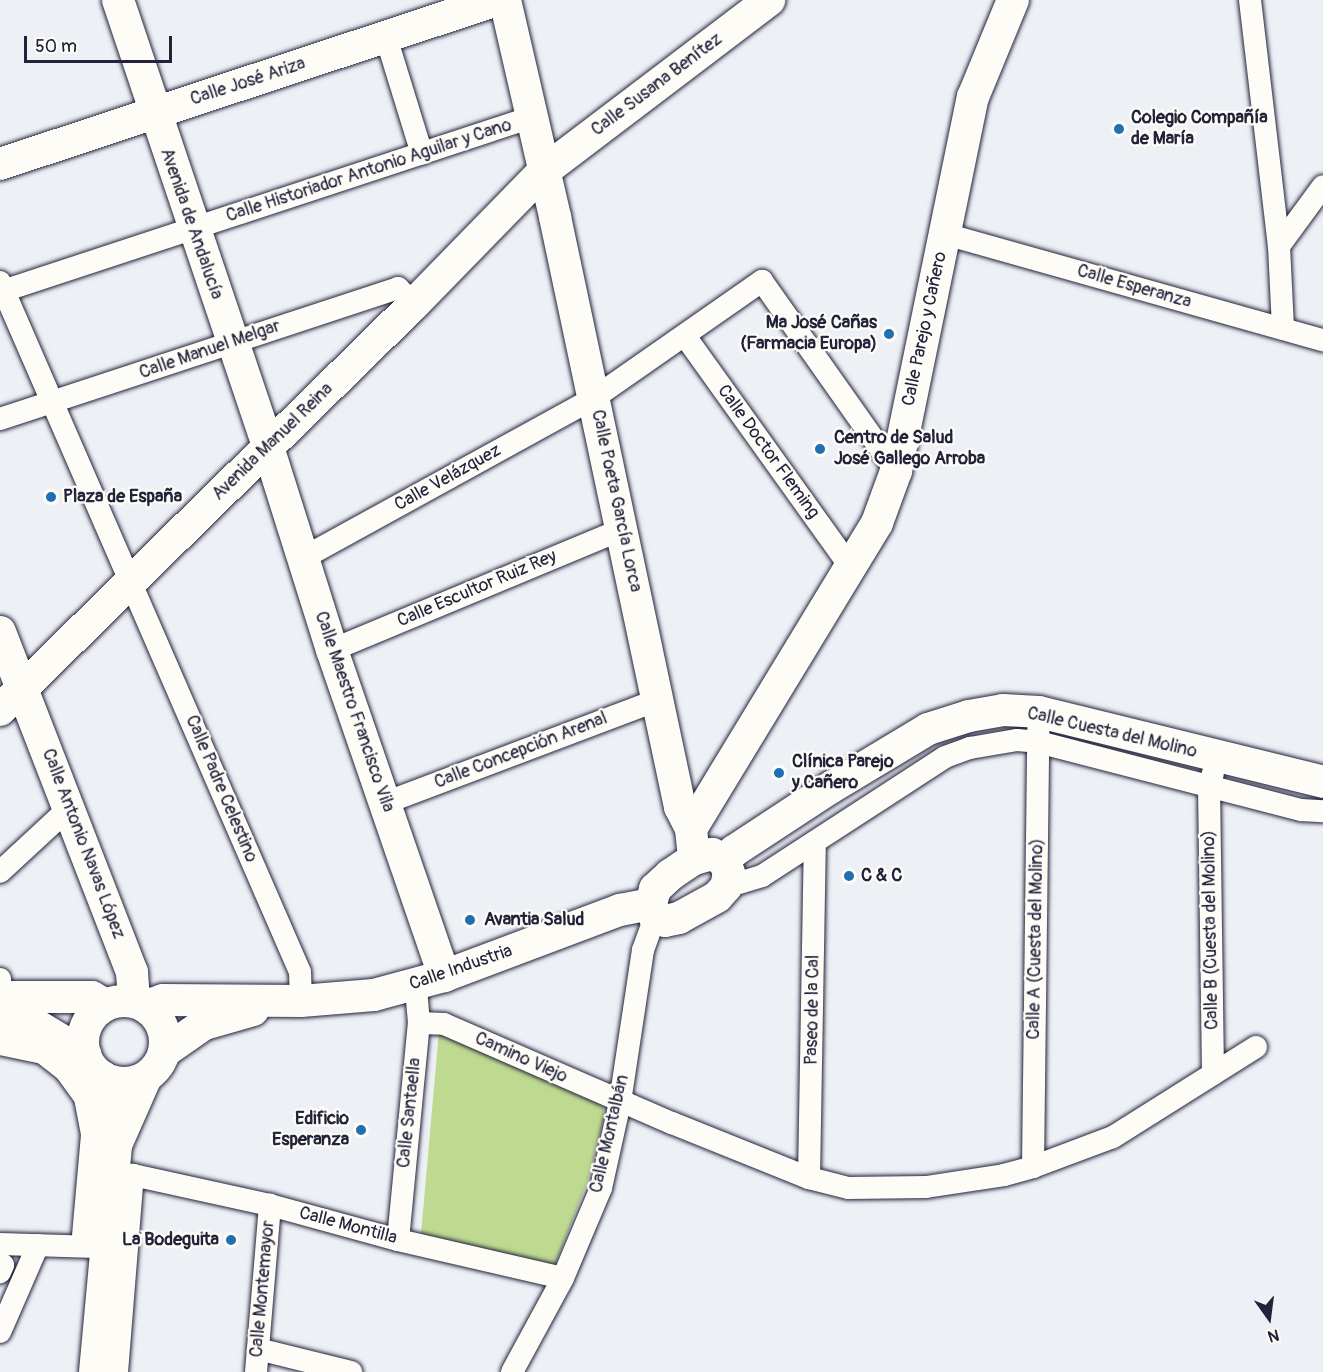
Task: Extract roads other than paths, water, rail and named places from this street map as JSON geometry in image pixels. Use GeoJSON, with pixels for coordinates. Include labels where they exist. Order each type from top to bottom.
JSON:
{"type":"FeatureCollection","features":[{"type":"Feature","properties":{"kind":"street","name":"Avenida de Andalucía"},"geometry":{"type":"LineString","coordinates":[[118,0],[268,447]]}},
{"type":"Feature","properties":{"kind":"street","name":"Calle José Ariza"},"geometry":{"type":"LineString","coordinates":[[0,164],[496,0]]}},
{"type":"Feature","properties":{"kind":"street","name":"Calle Poeta García Lorca"},"geometry":{"type":"LineString","coordinates":[[505,0],[594,398],[680,807],[709,859]]}},
{"type":"Feature","properties":{"kind":"street","name":"Calle Susana Benítez"},"geometry":{"type":"LineString","coordinates":[[544,171],[769,0]]}},
{"type":"Feature","properties":{"kind":"street","name":"Calle Parejo y Cañero"},"geometry":{"type":"LineString","coordinates":[[709,859],[851,568],[877,523],[896,471],[973,97],[1013,0]]}},
{"type":"Feature","properties":{"kind":"street"},"geometry":{"type":"LineString","coordinates":[[1250,0],[1279,246],[1283,329]]}},
{"type":"Feature","properties":{"kind":"street"},"geometry":{"type":"LineString","coordinates":[[386,37],[422,154]]}},
{"type":"Feature","properties":{"kind":"street","name":"Calle Historiador Antonio Aguilar y Cano"},"geometry":{"type":"LineString","coordinates":[[1,288],[193,229],[532,117]]}},
{"type":"Feature","properties":{"kind":"street","name":"Avenida Manuel Reina"},"geometry":{"type":"LineString","coordinates":[[0,710],[414,304],[544,171]]}},
{"type":"Feature","properties":{"kind":"street"},"geometry":{"type":"LineString","coordinates":[[1279,246],[1322,191]]}},
{"type":"Feature","properties":{"kind":"street","name":"Calle Esperanza"},"geometry":{"type":"LineString","coordinates":[[945,234],[1323,340]]}},
{"type":"Feature","properties":{"kind":"street","name":"Calle Velázquez"},"geometry":{"type":"LineString","coordinates":[[303,558],[594,398],[762,281],[896,471]]}},
{"type":"Feature","properties":{"kind":"street"},"geometry":{"type":"LineString","coordinates":[[1,288],[131,580]]}},
{"type":"Feature","properties":{"kind":"street","name":"Calle Manuel Melgar"},"geometry":{"type":"LineString","coordinates":[[0,419],[398,288],[414,304]]}},
{"type":"Feature","properties":{"kind":"street","name":"Calle Doctor Fleming"},"geometry":{"type":"LineString","coordinates":[[685,336],[851,568]]}},
{"type":"Feature","properties":{"kind":"street","name":"Calle Maestro Francisco Vila"},"geometry":{"type":"LineString","coordinates":[[268,447],[332,650],[385,802],[430,981]]}},
{"type":"Feature","properties":{"kind":"street","name":"Calle Escultor Ruiz Rey"},"geometry":{"type":"LineString","coordinates":[[332,650],[622,529]]}},
{"type":"Feature","properties":{"kind":"street","name":"Calle Padre Celestino"},"geometry":{"type":"LineString","coordinates":[[131,580],[300,972],[301,1001]]}},
{"type":"Feature","properties":{"kind":"street","name":"Calle Antonio Navas López"},"geometry":{"type":"LineString","coordinates":[[0,632],[132,972],[128,1004]]}},
{"type":"Feature","properties":{"kind":"street","name":"Calle Concepción Arenal"},"geometry":{"type":"LineString","coordinates":[[385,802],[658,700]]}},
{"type":"Feature","properties":{"kind":"street","name":"Calle Cuesta del Molino"},"geometry":{"type":"LineString","coordinates":[[709,859],[734,850],[830,788],[928,729],[969,716],[1004,710],[1038,727],[1213,772],[1301,810],[1323,811]]}},
{"type":"Feature","properties":{"kind":"street","name":"Calle Cuesta del Molino"},"geometry":{"type":"LineString","coordinates":[[709,859],[762,876],[945,757],[991,744],[1017,740],[1038,727]]}},
{"type":"Feature","properties":{"kind":"street","name":"Calle A (Cuesta del Molino)"},"geometry":{"type":"LineString","coordinates":[[1033,1167],[1038,727]]}},
{"type":"Feature","properties":{"kind":"street","name":"Calle Cuesta del Molino"},"geometry":{"type":"LineString","coordinates":[[1213,772],[1323,782]]}},
{"type":"Feature","properties":{"kind":"street","name":"Calle B (Cuesta del Molino)"},"geometry":{"type":"LineString","coordinates":[[1213,772],[1213,1074]]}},
{"type":"Feature","properties":{"kind":"street"},"geometry":{"type":"LineString","coordinates":[[0,872],[69,808]]}},
{"type":"Feature","properties":{"kind":"street","name":"Paseo de la Cal"},"geometry":{"type":"LineString","coordinates":[[809,1178],[814,842]]}},
{"type":"Feature","properties":{"kind":"street"},"geometry":{"type":"LineString","coordinates":[[653,910],[656,889],[670,875],[709,859]]}},
{"type":"Feature","properties":{"kind":"street","name":"Calle Industria"},"geometry":{"type":"LineString","coordinates":[[0,998],[92,997],[128,1004],[163,1000],[301,1001],[374,995],[430,981],[620,910],[653,910],[665,921],[679,918],[717,897],[709,859]]}},
{"type":"Feature","properties":{"kind":"street","name":"Calle Montalbán"},"geometry":{"type":"LineString","coordinates":[[512,1372],[563,1278],[601,1188],[620,1102],[643,950],[653,910]]}},
{"type":"Feature","properties":{"kind":"street","name":"Calle Santaella"},"geometry":{"type":"LineString","coordinates":[[398,1240],[419,1023],[430,981]]}},
{"type":"Feature","properties":{"kind":"street","name":"Calle Industria"},"geometry":{"type":"LineString","coordinates":[[164,1052],[204,1024],[235,1013],[301,1001]]}},
{"type":"Feature","properties":{"kind":"street"},"geometry":{"type":"LineString","coordinates":[[94,1247],[121,1165],[146,1077],[160,1062],[166,1041],[160,1021],[128,1004],[96,1012],[84,1032],[121,1165],[117,1372]]}},
{"type":"Feature","properties":{"kind":"street"},"geometry":{"type":"LineString","coordinates":[[0,1017],[41,1028],[124,1083],[146,1077]]}},
{"type":"Feature","properties":{"kind":"street","name":"Camino Viejo"},"geometry":{"type":"LineString","coordinates":[[419,1023],[444,1024],[620,1102],[809,1178],[848,1188],[926,1187],[1033,1167],[1113,1137],[1256,1047]]}},
{"type":"Feature","properties":{"kind":"street"},"geometry":{"type":"LineString","coordinates":[[0,1044],[43,1053],[65,1070],[85,1098],[92,1135],[95,1372]]}},
{"type":"Feature","properties":{"kind":"street","name":"Calle Montilla"},"geometry":{"type":"LineString","coordinates":[[121,1165],[398,1240],[563,1278]]}},
{"type":"Feature","properties":{"kind":"street","name":"Calle Montemayor"},"geometry":{"type":"LineString","coordinates":[[256,1372],[270,1205]]}},
{"type":"Feature","properties":{"kind":"street"},"geometry":{"type":"LineString","coordinates":[[0,1244],[94,1247]]}},
{"type":"Feature","properties":{"kind":"street"},"geometry":{"type":"LineString","coordinates":[[0,1332],[38,1245]]}},
{"type":"Feature","properties":{"kind":"street"},"geometry":{"type":"LineString","coordinates":[[0,1265],[3,1265],[0,1272]]}},
{"type":"Feature","properties":{"kind":"street"},"geometry":{"type":"LineString","coordinates":[[258,1349],[351,1372]]}},
{"type":"Feature","properties":{"kind":"place","name":"Colegio Compañía de María"},"geometry":{"type":"Point","coordinates":[1119,129]}},
{"type":"Feature","properties":{"kind":"place","name":"Mª José Cañas (Farmacia Europa)"},"geometry":{"type":"Point","coordinates":[889,334]}},
{"type":"Feature","properties":{"kind":"place","name":"Centro de Salud José Gallego Arroba"},"geometry":{"type":"Point","coordinates":[820,449]}},
{"type":"Feature","properties":{"kind":"place","name":"Plaza de España"},"geometry":{"type":"Point","coordinates":[51,497]}},
{"type":"Feature","properties":{"kind":"place","name":"Clínica Parejo y Cañero"},"geometry":{"type":"Point","coordinates":[779,773]}},
{"type":"Feature","properties":{"kind":"place","name":"C & C"},"geometry":{"type":"Point","coordinates":[849,876]}},
{"type":"Feature","properties":{"kind":"place","name":"Avantia Salud"},"geometry":{"type":"Point","coordinates":[470,920]}},
{"type":"Feature","properties":{"kind":"place","name":"Edificio Esperanza"},"geometry":{"type":"Point","coordinates":[361,1130]}},
{"type":"Feature","properties":{"kind":"place","name":"La Bodeguita"},"geometry":{"type":"Point","coordinates":[231,1240]}}]}
